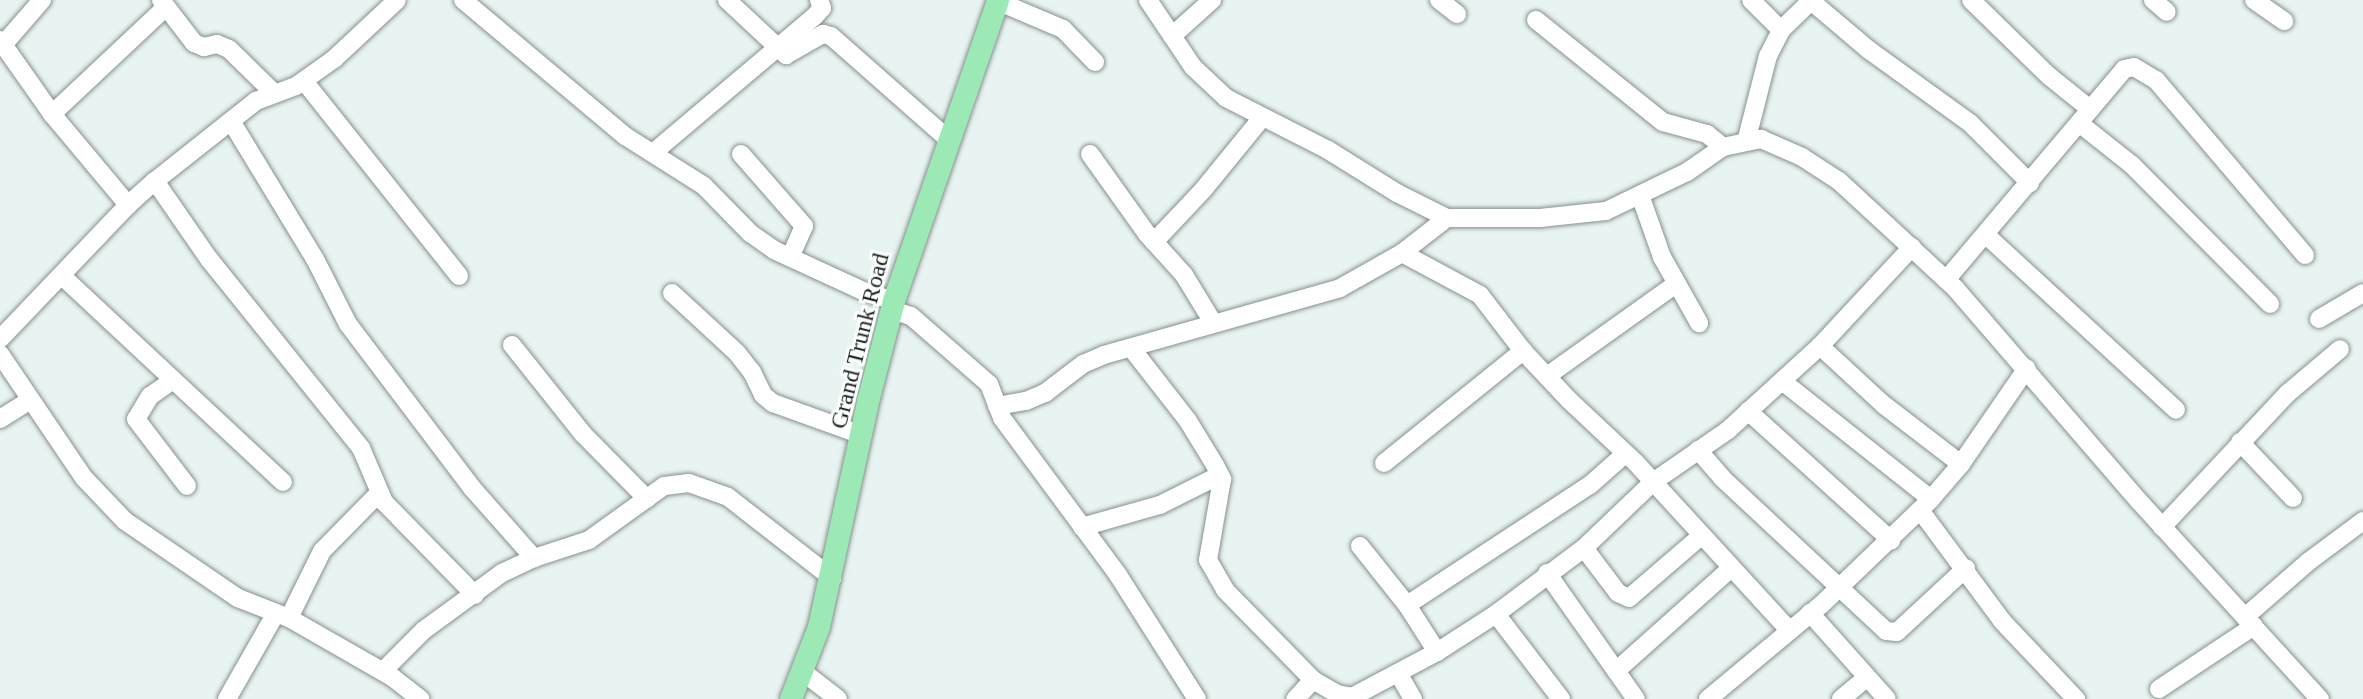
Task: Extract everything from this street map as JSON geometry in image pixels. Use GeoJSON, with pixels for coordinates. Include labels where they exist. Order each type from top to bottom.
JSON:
{"type":"FeatureCollection","features":[{"type":"Feature","properties":{"kind":"main road","name":"Grand Trunk Road"},"geometry":{"type":"LineString","coordinates":[[791,699],[803,672],[832,578],[893,305],[998,0]]}},
{"type":"Feature","properties":{"kind":"street"},"geometry":{"type":"LineString","coordinates":[[42,0],[2,43],[52,114],[128,205]]}},
{"type":"Feature","properties":{"kind":"street"},"geometry":{"type":"LineString","coordinates":[[0,339],[128,205],[155,181],[256,101],[304,81],[334,59],[397,0]]}},
{"type":"Feature","properties":{"kind":"street"},"geometry":{"type":"LineString","coordinates":[[463,0],[625,136],[704,186],[750,233],[790,257],[911,316],[989,384],[1002,418],[1118,575],[1193,698]]}},
{"type":"Feature","properties":{"kind":"street"},"geometry":{"type":"LineString","coordinates":[[727,0],[775,49],[786,55],[823,34],[831,36],[949,140]]}},
{"type":"Feature","properties":{"kind":"street"},"geometry":{"type":"LineString","coordinates":[[654,152],[814,17],[822,8],[819,0]]}},
{"type":"Feature","properties":{"kind":"street"},"geometry":{"type":"LineString","coordinates":[[998,0],[1063,29],[1095,62]]}},
{"type":"Feature","properties":{"kind":"street"},"geometry":{"type":"LineString","coordinates":[[1148,0],[1193,67],[1226,98],[1261,119],[1328,150],[1397,193],[1447,218],[1540,218],[1606,211],[1687,172],[1723,147],[1761,139],[1814,165],[1839,181],[1946,280],[2027,368],[2162,527],[2320,699]]}},
{"type":"Feature","properties":{"kind":"street"},"geometry":{"type":"LineString","coordinates":[[1172,36],[1212,0]]}},
{"type":"Feature","properties":{"kind":"street"},"geometry":{"type":"LineString","coordinates":[[1439,0],[1457,14]]}},
{"type":"Feature","properties":{"kind":"street"},"geometry":{"type":"LineString","coordinates":[[1751,0],[1781,30]]}},
{"type":"Feature","properties":{"kind":"street"},"geometry":{"type":"LineString","coordinates":[[1971,0],[2270,304]]}},
{"type":"Feature","properties":{"kind":"street"},"geometry":{"type":"LineString","coordinates":[[2254,0],[2284,21]]}},
{"type":"Feature","properties":{"kind":"street"},"geometry":{"type":"LineString","coordinates":[[1746,142],[1764,71],[1781,30],[1812,1],[1869,50],[1970,123],[2030,183]]}},
{"type":"Feature","properties":{"kind":"street"},"geometry":{"type":"LineString","coordinates":[[52,114],[164,4],[194,43],[204,47],[217,44],[229,49],[275,94]]}},
{"type":"Feature","properties":{"kind":"street"},"geometry":{"type":"LineString","coordinates":[[1536,20],[1663,122],[1707,134],[1723,147]]}},
{"type":"Feature","properties":{"kind":"street"},"geometry":{"type":"LineString","coordinates":[[1946,280],[2124,69],[2134,67],[2143,70],[2230,163],[2305,255]]}},
{"type":"Feature","properties":{"kind":"street"},"geometry":{"type":"LineString","coordinates":[[304,81],[459,276]]}},
{"type":"Feature","properties":{"kind":"street"},"geometry":{"type":"LineString","coordinates":[[1154,242],[1203,190],[1261,119]]}},
{"type":"Feature","properties":{"kind":"street"},"geometry":{"type":"LineString","coordinates":[[231,121],[315,259],[348,324],[472,488],[534,558]]}},
{"type":"Feature","properties":{"kind":"street"},"geometry":{"type":"LineString","coordinates":[[741,154],[804,226],[790,257]]}},
{"type":"Feature","properties":{"kind":"street"},"geometry":{"type":"LineString","coordinates":[[1090,154],[1154,242],[1184,275],[1214,324]]}},
{"type":"Feature","properties":{"kind":"street"},"geometry":{"type":"LineString","coordinates":[[155,181],[209,259],[361,448],[379,493],[475,595]]}},
{"type":"Feature","properties":{"kind":"street"},"geometry":{"type":"LineString","coordinates":[[1640,195],[1676,284],[1699,323]]}},
{"type":"Feature","properties":{"kind":"street"},"geometry":{"type":"LineString","coordinates":[[997,406],[1026,401],[1045,393],[1083,364],[1340,288],[1402,253],[1447,218]]}},
{"type":"Feature","properties":{"kind":"street"},"geometry":{"type":"LineString","coordinates":[[1986,235],[2176,410]]}},
{"type":"Feature","properties":{"kind":"street"},"geometry":{"type":"LineString","coordinates":[[1132,349],[1206,447],[1220,475],[1221,495],[1207,546],[1213,574],[1313,680],[1337,694],[1352,697],[1437,652],[1496,614],[1584,548],[1653,482],[1748,411],[1782,381],[1820,346],[1912,247]]}},
{"type":"Feature","properties":{"kind":"street"},"geometry":{"type":"LineString","coordinates":[[1402,253],[1480,295],[1523,351],[1653,482],[1788,629]]}},
{"type":"Feature","properties":{"kind":"street"},"geometry":{"type":"LineString","coordinates":[[62,276],[283,482]]}},
{"type":"Feature","properties":{"kind":"street"},"geometry":{"type":"LineString","coordinates":[[1547,376],[1676,284]]}},
{"type":"Feature","properties":{"kind":"street"},"geometry":{"type":"LineString","coordinates":[[672,293],[737,353],[752,372],[763,395],[773,403],[862,435]]}},
{"type":"Feature","properties":{"kind":"street"},"geometry":{"type":"LineString","coordinates":[[2319,319],[2363,293]]}},
{"type":"Feature","properties":{"kind":"street"},"geometry":{"type":"LineString","coordinates":[[512,345],[583,434],[647,499]]}},
{"type":"Feature","properties":{"kind":"street"},"geometry":{"type":"LineString","coordinates":[[1820,346],[1884,405],[1961,464]]}},
{"type":"Feature","properties":{"kind":"street"},"geometry":{"type":"LineString","coordinates":[[2162,527],[2288,393],[2340,349]]}},
{"type":"Feature","properties":{"kind":"street"},"geometry":{"type":"LineString","coordinates":[[1384,463],[1523,351]]}},
{"type":"Feature","properties":{"kind":"street"},"geometry":{"type":"LineString","coordinates":[[0,354],[84,478],[125,521],[238,598],[282,616],[383,671],[420,699]]}},
{"type":"Feature","properties":{"kind":"street"},"geometry":{"type":"LineString","coordinates":[[1719,696],[1788,629],[1891,540],[1926,504],[1961,464],[2027,368]]}},
{"type":"Feature","properties":{"kind":"street"},"geometry":{"type":"LineString","coordinates":[[173,380],[150,396],[136,419],[187,486]]}},
{"type":"Feature","properties":{"kind":"street"},"geometry":{"type":"LineString","coordinates":[[1782,381],[1926,504],[2002,621],[2076,699]]}},
{"type":"Feature","properties":{"kind":"street"},"geometry":{"type":"LineString","coordinates":[[0,419],[31,400]]}},
{"type":"Feature","properties":{"kind":"street"},"geometry":{"type":"LineString","coordinates":[[1748,411],[1891,540]]}},
{"type":"Feature","properties":{"kind":"street"},"geometry":{"type":"LineString","coordinates":[[2240,442],[2293,498]]}},
{"type":"Feature","properties":{"kind":"street"},"geometry":{"type":"LineString","coordinates":[[1698,450],[1722,478],[1838,588],[1892,633],[1907,624],[1966,568]]}},
{"type":"Feature","properties":{"kind":"street"},"geometry":{"type":"LineString","coordinates":[[1407,605],[1590,485],[1625,454]]}},
{"type":"Feature","properties":{"kind":"street"},"geometry":{"type":"LineString","coordinates":[[1082,527],[1160,505],[1220,475]]}},
{"type":"Feature","properties":{"kind":"street"},"geometry":{"type":"LineString","coordinates":[[383,671],[424,630],[502,573],[534,558],[589,540],[664,486],[689,483],[728,497],[832,578]]}},
{"type":"Feature","properties":{"kind":"street"},"geometry":{"type":"LineString","coordinates":[[227,699],[322,551],[379,493]]}},
{"type":"Feature","properties":{"kind":"street"},"geometry":{"type":"LineString","coordinates":[[2159,689],[2250,622],[2308,562],[2363,521]]}},
{"type":"Feature","properties":{"kind":"street"},"geometry":{"type":"LineString","coordinates":[[1584,548],[1618,593],[1629,598],[1701,536]]}},
{"type":"Feature","properties":{"kind":"street"},"geometry":{"type":"LineString","coordinates":[[1360,546],[1407,605],[1437,652]]}},
{"type":"Feature","properties":{"kind":"street"},"geometry":{"type":"LineString","coordinates":[[1616,671],[1731,568]]}},
{"type":"Feature","properties":{"kind":"street"},"geometry":{"type":"LineString","coordinates":[[1547,573],[1636,699]]}},
{"type":"Feature","properties":{"kind":"street"},"geometry":{"type":"LineString","coordinates":[[1810,613],[1887,699]]}},
{"type":"Feature","properties":{"kind":"street"},"geometry":{"type":"LineString","coordinates":[[1496,614],[1561,699]]}},
{"type":"Feature","properties":{"kind":"street"},"geometry":{"type":"LineString","coordinates":[[803,672],[838,699]]}},
{"type":"Feature","properties":{"kind":"street"},"geometry":{"type":"LineString","coordinates":[[1398,673],[1413,699]]}},
{"type":"Feature","properties":{"kind":"street"},"geometry":{"type":"LineString","coordinates":[[1841,699],[1866,678]]}},
{"type":"Feature","properties":{"kind":"street"},"geometry":{"type":"LineString","coordinates":[[1295,699],[1313,680]]}}]}
